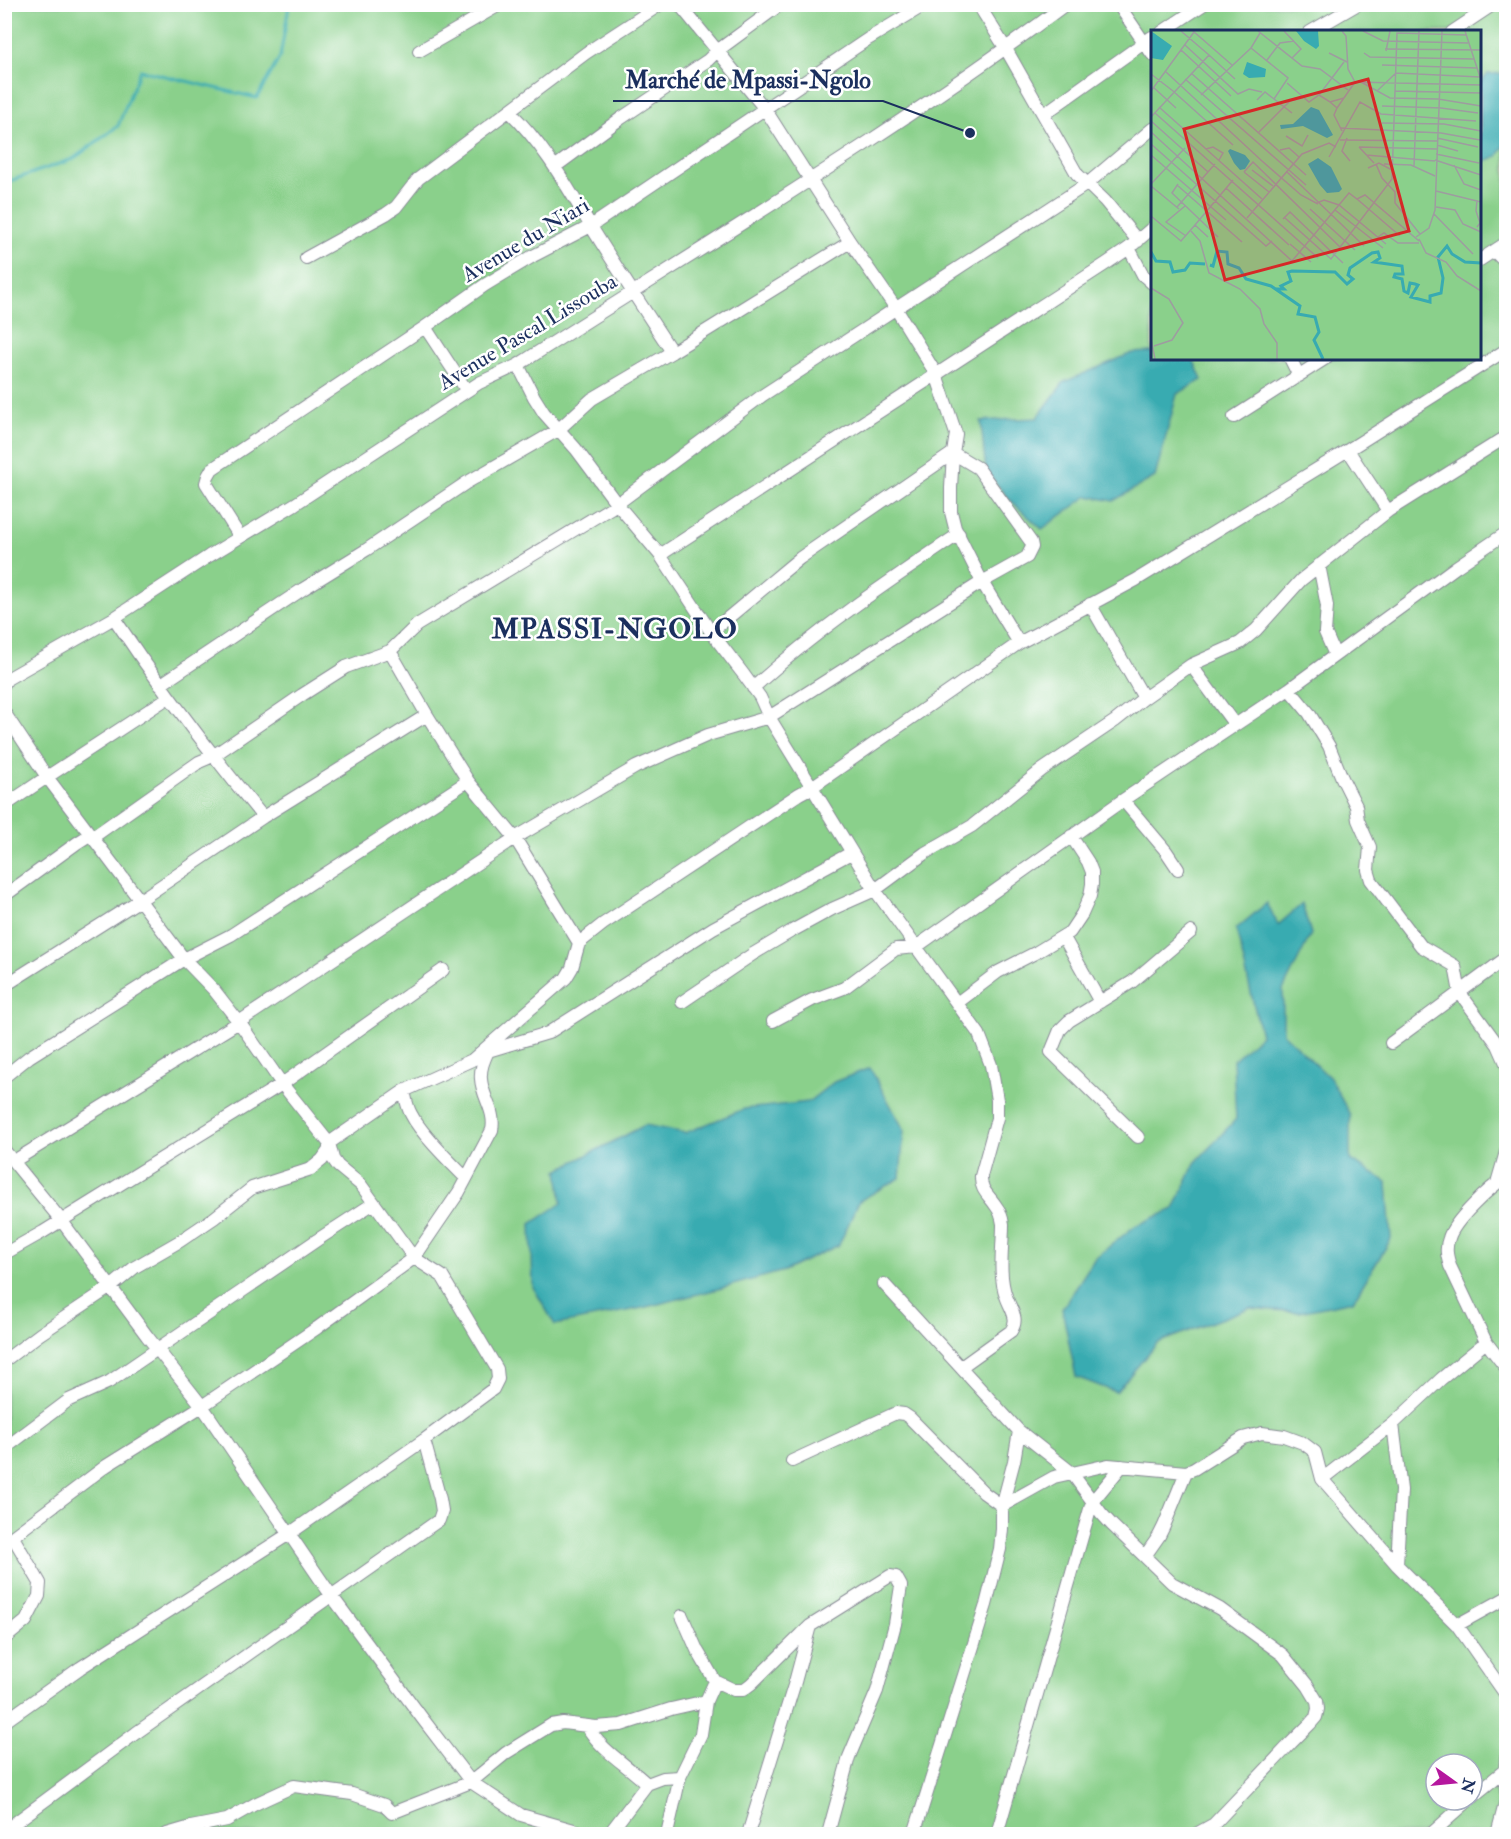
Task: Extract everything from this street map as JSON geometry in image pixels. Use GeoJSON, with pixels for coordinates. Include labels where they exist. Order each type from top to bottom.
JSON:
{"type":"FeatureCollection","features":[{"type":"Feature","properties":{"kind":"street"},"geometry":{"type":"LineString","coordinates":[[419,51],[501,4]]}},
{"type":"Feature","properties":{"kind":"street"},"geometry":{"type":"LineString","coordinates":[[306,258],[396,207],[418,179],[586,53],[661,4]]}},
{"type":"Feature","properties":{"kind":"street"},"geometry":{"type":"LineString","coordinates":[[679,4],[765,109],[850,242],[896,308],[936,374],[956,434],[952,453],[951,512],[982,582],[1019,643]]}},
{"type":"Feature","properties":{"kind":"street"},"geometry":{"type":"LineString","coordinates":[[555,166],[708,60],[781,4]]}},
{"type":"Feature","properties":{"kind":"street","name":"Avenue du Niari"},"geometry":{"type":"LineString","coordinates":[[240,537],[206,483],[212,469],[485,285],[533,256],[591,226],[868,39],[926,4]]}},
{"type":"Feature","properties":{"kind":"street"},"geometry":{"type":"LineString","coordinates":[[978,4],[1044,114],[1069,161],[1087,184],[1105,201],[1133,244],[1143,275],[1151,283]]}},
{"type":"Feature","properties":{"kind":"street","name":"Avenue Pascal Lissouba"},"geometry":{"type":"LineString","coordinates":[[4,684],[7,679],[114,618],[295,504],[467,391],[518,365],[810,180],[1006,49],[1066,4]]}},
{"type":"Feature","properties":{"kind":"street"},"geometry":{"type":"LineString","coordinates":[[1044,114],[1148,40],[1119,4]]}},
{"type":"Feature","properties":{"kind":"street"},"geometry":{"type":"LineString","coordinates":[[1165,30],[1204,4]]}},
{"type":"Feature","properties":{"kind":"street"},"geometry":{"type":"LineString","coordinates":[[1455,30],[1494,4]]}},
{"type":"Feature","properties":{"kind":"street"},"geometry":{"type":"LineString","coordinates":[[1313,30],[1354,6]]}},
{"type":"Feature","properties":{"kind":"street"},"geometry":{"type":"LineString","coordinates":[[509,111],[536,139],[555,166],[672,352]]}},
{"type":"Feature","properties":{"kind":"street"},"geometry":{"type":"LineString","coordinates":[[4,896],[77,843],[88,836],[93,837],[199,762],[213,756],[302,694],[346,667],[390,651],[417,625],[617,504],[763,395],[1087,184],[1151,130]]}},
{"type":"Feature","properties":{"kind":"street"},"geometry":{"type":"LineString","coordinates":[[660,555],[1133,244],[1151,229]]}},
{"type":"Feature","properties":{"kind":"street"},"geometry":{"type":"LineString","coordinates":[[160,686],[466,483],[558,430],[592,399],[850,242]]}},
{"type":"Feature","properties":{"kind":"street"},"geometry":{"type":"LineString","coordinates":[[1481,259],[1506,243]]}},
{"type":"Feature","properties":{"kind":"street"},"geometry":{"type":"LineString","coordinates":[[1494,251],[1506,263]]}},
{"type":"Feature","properties":{"kind":"street"},"geometry":{"type":"LineString","coordinates":[[425,327],[467,391]]}},
{"type":"Feature","properties":{"kind":"street"},"geometry":{"type":"LineString","coordinates":[[472,1060],[566,978],[572,968],[579,943],[603,924],[789,800],[813,787],[1019,643],[1136,580],[1506,350]]}},
{"type":"Feature","properties":{"kind":"street"},"geometry":{"type":"LineString","coordinates":[[1291,360],[1299,376]]}},
{"type":"Feature","properties":{"kind":"street"},"geometry":{"type":"LineString","coordinates":[[1234,417],[1323,360]]}},
{"type":"Feature","properties":{"kind":"street"},"geometry":{"type":"LineString","coordinates":[[518,365],[534,397],[558,430],[576,449],[617,504],[660,555],[711,632],[753,688],[875,890],[979,1034],[991,1065],[997,1100],[997,1118],[980,1182],[1001,1215],[1003,1285],[1005,1296],[1016,1318],[1011,1331],[961,1367]]}},
{"type":"Feature","properties":{"kind":"street"},"geometry":{"type":"LineString","coordinates":[[682,1002],[790,932],[832,909],[875,890],[925,853],[972,826],[1042,770],[1115,721],[1191,665],[1240,643],[1318,565],[1388,511],[1506,436]]}},
{"type":"Feature","properties":{"kind":"street"},"geometry":{"type":"LineString","coordinates":[[1348,450],[1388,511]]}},
{"type":"Feature","properties":{"kind":"street"},"geometry":{"type":"LineString","coordinates":[[14,1161],[239,1022],[515,838],[636,767],[708,735],[769,717],[982,582],[1027,557],[1032,547],[1031,542],[978,468],[952,453]]}},
{"type":"Feature","properties":{"kind":"street"},"geometry":{"type":"LineString","coordinates":[[711,632],[800,558],[952,453]]}},
{"type":"Feature","properties":{"kind":"street"},"geometry":{"type":"LineString","coordinates":[[773,1021],[812,1000],[844,988],[896,949],[916,947],[973,909],[1123,800],[1289,689],[1506,533]]}},
{"type":"Feature","properties":{"kind":"street"},"geometry":{"type":"LineString","coordinates":[[753,688],[785,658],[886,583],[959,534]]}},
{"type":"Feature","properties":{"kind":"street"},"geometry":{"type":"LineString","coordinates":[[1318,565],[1328,606],[1325,632],[1335,655]]}},
{"type":"Feature","properties":{"kind":"street"},"geometry":{"type":"LineString","coordinates":[[1090,604],[1144,698]]}},
{"type":"Feature","properties":{"kind":"street"},"geometry":{"type":"LineString","coordinates":[[114,618],[160,686],[263,817]]}},
{"type":"Feature","properties":{"kind":"street"},"geometry":{"type":"LineString","coordinates":[[390,651],[468,781],[515,838],[579,943]]}},
{"type":"Feature","properties":{"kind":"street"},"geometry":{"type":"LineString","coordinates":[[1191,665],[1235,725]]}},
{"type":"Feature","properties":{"kind":"street"},"geometry":{"type":"LineString","coordinates":[[1289,689],[1309,713],[1325,738],[1353,799],[1360,827],[1370,846],[1368,870],[1371,880],[1421,946],[1455,966],[1460,993],[1498,1045],[1506,1063]]}},
{"type":"Feature","properties":{"kind":"street"},"geometry":{"type":"LineString","coordinates":[[4,806],[169,698]]}},
{"type":"Feature","properties":{"kind":"street"},"geometry":{"type":"LineString","coordinates":[[4,712],[47,777],[184,959],[214,990],[282,1084],[329,1143],[333,1160],[361,1185],[414,1258],[442,1276],[497,1369],[498,1379],[493,1389],[289,1534],[80,1668],[4,1722]]}},
{"type":"Feature","properties":{"kind":"street"},"geometry":{"type":"LineString","coordinates":[[4,986],[140,900],[263,817],[427,715]]}},
{"type":"Feature","properties":{"kind":"street"},"geometry":{"type":"LineString","coordinates":[[4,1077],[29,1057],[184,959],[231,935],[468,781]]}},
{"type":"Feature","properties":{"kind":"street"},"geometry":{"type":"LineString","coordinates":[[1123,800],[1166,851],[1178,869]]}},
{"type":"Feature","properties":{"kind":"street"},"geometry":{"type":"LineString","coordinates":[[957,1003],[998,972],[1070,932],[1082,914],[1090,896],[1092,884],[1092,872],[1088,862],[1071,837]]}},
{"type":"Feature","properties":{"kind":"street"},"geometry":{"type":"LineString","coordinates":[[4,1361],[112,1286],[135,1267],[214,1218],[252,1188],[311,1169],[322,1160],[329,1143],[404,1091],[488,1051],[548,1033],[713,928],[851,853]]}},
{"type":"Feature","properties":{"kind":"street"},"geometry":{"type":"LineString","coordinates":[[1138,1137],[1051,1052],[1060,1030],[1069,1021],[1132,982],[1191,932]]}},
{"type":"Feature","properties":{"kind":"street"},"geometry":{"type":"LineString","coordinates":[[1063,936],[1100,1002]]}},
{"type":"Feature","properties":{"kind":"street"},"geometry":{"type":"LineString","coordinates":[[1391,1043],[1506,958]]}},
{"type":"Feature","properties":{"kind":"street"},"geometry":{"type":"LineString","coordinates":[[4,1254],[282,1084],[443,970]]}},
{"type":"Feature","properties":{"kind":"street"},"geometry":{"type":"LineString","coordinates":[[4,1639],[26,1621],[39,1596],[40,1582],[9,1540],[106,1466],[202,1406],[317,1328],[414,1258],[440,1221],[492,1130],[494,1121],[481,1080],[481,1068],[488,1051]]}},
{"type":"Feature","properties":{"kind":"street"},"geometry":{"type":"LineString","coordinates":[[404,1091],[410,1113],[416,1122],[466,1178]]}},
{"type":"Feature","properties":{"kind":"street"},"geometry":{"type":"LineString","coordinates":[[4,1150],[61,1220],[202,1406],[331,1595],[471,1782],[521,1815],[588,1834]]}},
{"type":"Feature","properties":{"kind":"street"},"geometry":{"type":"LineString","coordinates":[[1506,1152],[1502,1180],[1452,1229],[1446,1253],[1449,1266],[1486,1342],[1506,1368]]}},
{"type":"Feature","properties":{"kind":"street"},"geometry":{"type":"LineString","coordinates":[[4,1449],[69,1400],[109,1382],[374,1203]]}},
{"type":"Feature","properties":{"kind":"street"},"geometry":{"type":"LineString","coordinates":[[884,1284],[1018,1431],[1071,1472],[1092,1502],[1144,1556],[1172,1582],[1220,1609],[1283,1655],[1317,1701],[1316,1717],[1310,1724],[1214,1824],[1196,1834]]}},
{"type":"Feature","properties":{"kind":"street"},"geometry":{"type":"LineString","coordinates":[[1322,1479],[1393,1424],[1441,1379],[1486,1342]]}},
{"type":"Feature","properties":{"kind":"street"},"geometry":{"type":"LineString","coordinates":[[792,1461],[876,1421],[896,1413],[904,1414],[984,1493],[1002,1506]]}},
{"type":"Feature","properties":{"kind":"street"},"geometry":{"type":"LineString","coordinates":[[1393,1424],[1401,1491],[1397,1564]]}},
{"type":"Feature","properties":{"kind":"street"},"geometry":{"type":"LineString","coordinates":[[914,1834],[986,1605],[999,1549],[1002,1506],[1014,1461],[1018,1431]]}},
{"type":"Feature","properties":{"kind":"street"},"geometry":{"type":"LineString","coordinates":[[1002,1506],[1054,1477],[1071,1472],[1108,1465],[1186,1472],[1243,1438],[1262,1433],[1284,1436],[1303,1443],[1315,1452],[1322,1479],[1397,1564],[1457,1625],[1506,1695]]}},
{"type":"Feature","properties":{"kind":"street"},"geometry":{"type":"LineString","coordinates":[[4,1830],[136,1733],[439,1520],[442,1511],[440,1499],[424,1440]]}},
{"type":"Feature","properties":{"kind":"street"},"geometry":{"type":"LineString","coordinates":[[997,1834],[1092,1502],[1122,1466]]}},
{"type":"Feature","properties":{"kind":"street"},"geometry":{"type":"LineString","coordinates":[[1144,1556],[1164,1527],[1186,1472]]}},
{"type":"Feature","properties":{"kind":"street"},"geometry":{"type":"LineString","coordinates":[[682,1616],[697,1650],[715,1681],[734,1690],[743,1690],[810,1626],[890,1576],[899,1580],[901,1586],[895,1624],[877,1691],[849,1757],[828,1834]]}},
{"type":"Feature","properties":{"kind":"street"},"geometry":{"type":"LineString","coordinates":[[1457,1625],[1506,1598]]}},
{"type":"Feature","properties":{"kind":"street"},"geometry":{"type":"LineString","coordinates":[[748,1834],[789,1703],[810,1626]]}},
{"type":"Feature","properties":{"kind":"street"},"geometry":{"type":"LineString","coordinates":[[667,1834],[680,1777],[701,1734],[706,1701],[715,1681]]}},
{"type":"Feature","properties":{"kind":"street"},"geometry":{"type":"LineString","coordinates":[[167,1834],[227,1820],[255,1803],[294,1786],[352,1794],[384,1805],[392,1813],[471,1782],[506,1753],[551,1725],[563,1723],[609,1727],[706,1701]]}},
{"type":"Feature","properties":{"kind":"street"},"geometry":{"type":"LineString","coordinates":[[587,1725],[594,1738],[605,1750],[647,1784]]}},
{"type":"Feature","properties":{"kind":"street"},"geometry":{"type":"LineString","coordinates":[[1506,1764],[1506,1792]]}},
{"type":"Feature","properties":{"kind":"street"},"geometry":{"type":"LineString","coordinates":[[1484,1786],[1506,1764]]}},
{"type":"Feature","properties":{"kind":"street"},"geometry":{"type":"LineString","coordinates":[[609,1834],[647,1784],[663,1778],[680,1777]]}},
{"type":"Feature","properties":{"kind":"street"},"geometry":{"type":"LineString","coordinates":[[1497,1834],[1506,1800]]}},
{"type":"Feature","properties":{"kind":"street"},"geometry":{"type":"LineString","coordinates":[[1431,1834],[1456,1812]]}},
{"type":"Feature","properties":{"kind":"green space"},"geometry":{"type":"Polygon","coordinates":[[[5,5],[1506,5],[1506,1834],[5,1834],[5,5]]]}},
{"type":"Feature","properties":{"kind":"water"},"geometry":{"type":"Polygon","coordinates":[[[1506,73],[1506,143],[1498,156],[1481,163],[1481,82],[1488,74],[1506,73]]]}},
{"type":"Feature","properties":{"kind":"water"},"geometry":{"type":"Polygon","coordinates":[[[1151,352],[1151,360],[1193,360],[1202,380],[1177,394],[1155,477],[1113,501],[1088,496],[1042,529],[1012,502],[986,472],[981,421],[1037,418],[1064,382],[1132,353],[1151,352]]]}},
{"type":"Feature","properties":{"kind":"water"},"geometry":{"type":"Polygon","coordinates":[[[1267,903],[1278,925],[1302,904],[1311,934],[1283,990],[1283,1033],[1330,1078],[1350,1115],[1350,1160],[1387,1182],[1391,1239],[1353,1301],[1299,1312],[1249,1308],[1157,1343],[1116,1392],[1076,1377],[1062,1309],[1095,1258],[1135,1226],[1174,1209],[1195,1163],[1236,1119],[1233,1060],[1261,1035],[1236,929],[1267,903]]]}},
{"type":"Feature","properties":{"kind":"water"},"geometry":{"type":"Polygon","coordinates":[[[870,1068],[904,1130],[900,1178],[859,1201],[839,1245],[784,1271],[642,1308],[555,1325],[533,1287],[531,1224],[562,1203],[558,1170],[645,1125],[685,1133],[744,1109],[808,1102],[834,1082],[870,1068]]]}},
{"type":"Feature","properties":{"kind":"waterway"},"geometry":{"type":"LineString","coordinates":[[4,183],[73,159],[118,126],[140,70],[257,98],[280,57],[289,6],[287,4]]}},
{"type":"Feature","properties":{"kind":"place","name":"Marché de Mpassi-Ngolo"},"geometry":{"type":"Point","coordinates":[970,133]}},
{"type":"Feature","properties":{"kind":"district","name":"MPASSI-NGOLO"},"geometry":{"type":"Point","coordinates":[615,628]}}]}
